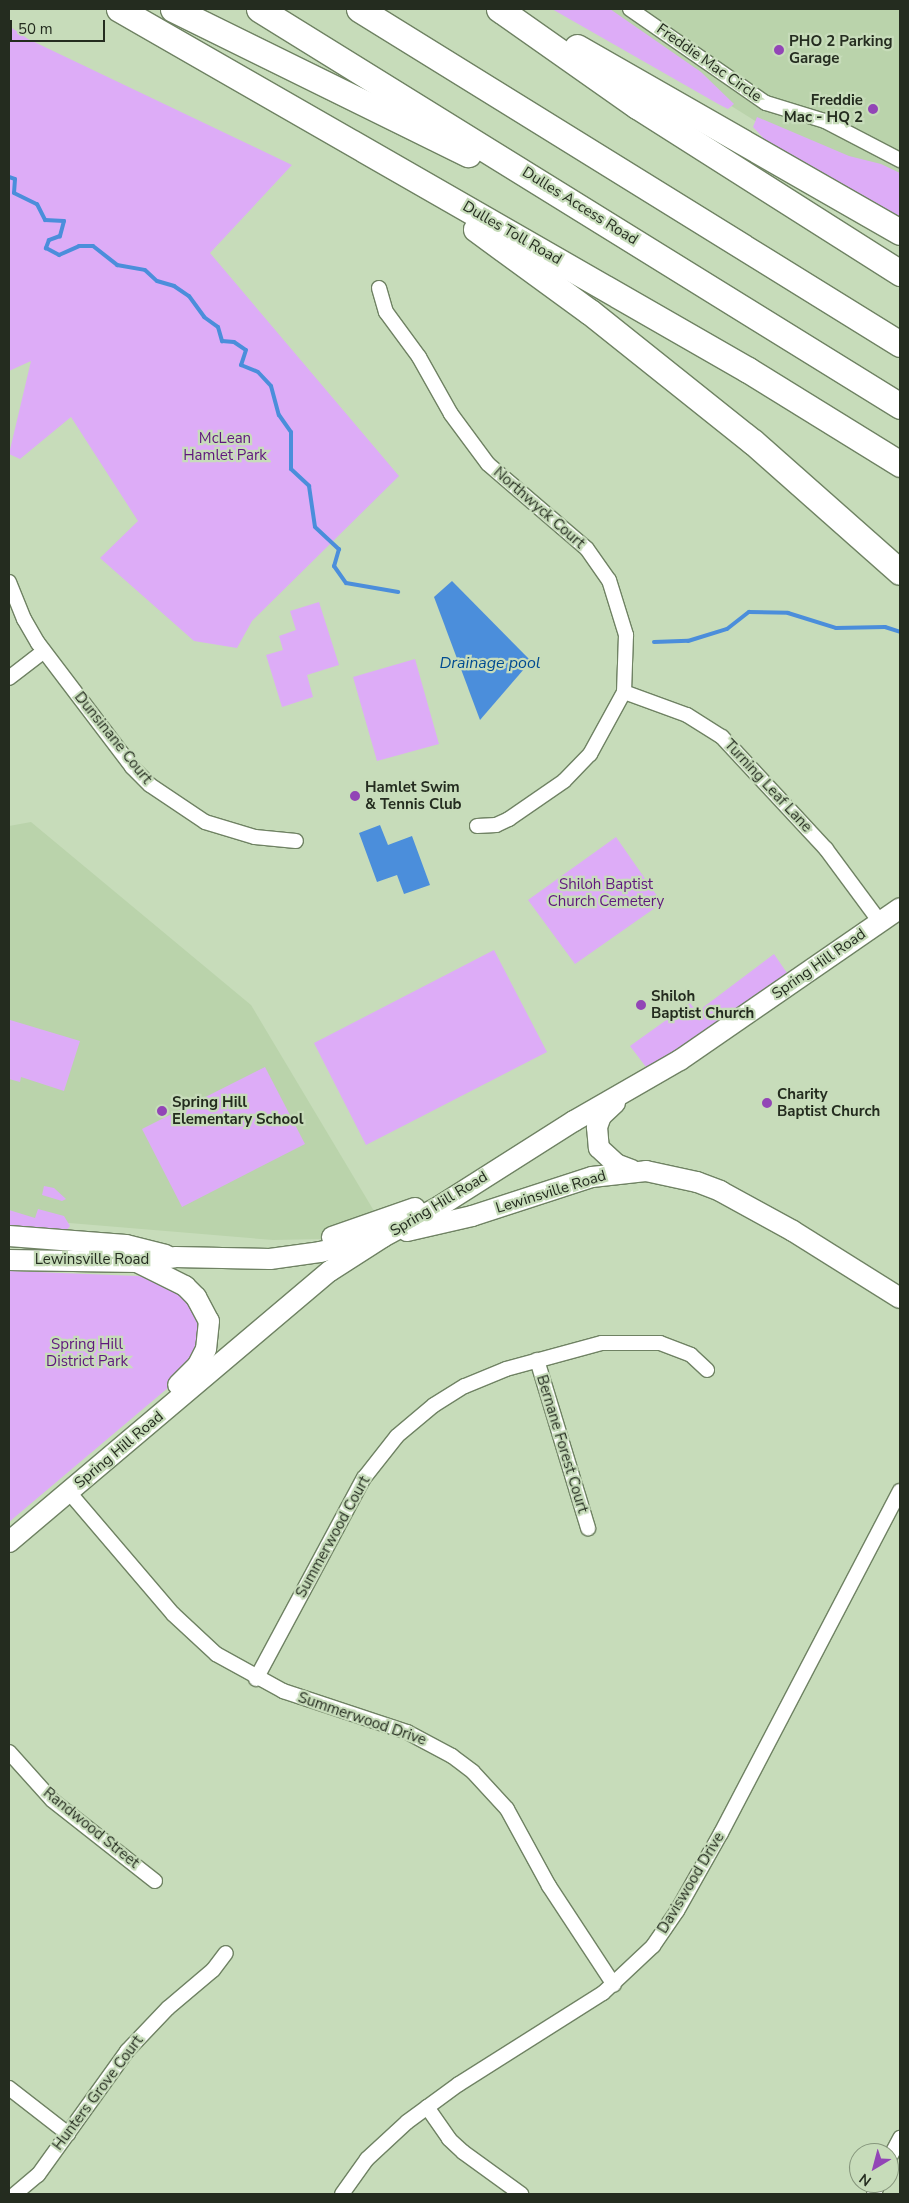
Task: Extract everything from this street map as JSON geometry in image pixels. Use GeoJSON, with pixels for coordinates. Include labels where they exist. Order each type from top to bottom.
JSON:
{"type":"FeatureCollection","features":[{"type":"Feature","properties":{"kind":"highway","name":"Dulles Toll Road"},"geometry":{"type":"LineString","coordinates":[[119,9],[748,370],[900,464]]}},
{"type":"Feature","properties":{"kind":"highway"},"geometry":{"type":"LineString","coordinates":[[173,9],[626,234]]}},
{"type":"Feature","properties":{"kind":"highway","name":"Dulles Access Road"},"geometry":{"type":"LineString","coordinates":[[259,9],[626,234],[900,406]]}},
{"type":"Feature","properties":{"kind":"highway"},"geometry":{"type":"LineString","coordinates":[[359,9],[900,344]]}},
{"type":"Feature","properties":{"kind":"highway"},"geometry":{"type":"LineString","coordinates":[[498,9],[636,106],[900,273]]}},
{"type":"Feature","properties":{"kind":"highway"},"geometry":{"type":"LineString","coordinates":[[510,9],[900,232]]}},
{"type":"Feature","properties":{"kind":"highway"},"geometry":{"type":"LineString","coordinates":[[367,150],[590,312],[753,442],[900,572]]}},
{"type":"Feature","properties":{"kind":"main road","name":"Spring Hill Road"},"geometry":{"type":"LineString","coordinates":[[9,1542],[330,1271],[383,1237],[440,1206],[574,1121],[628,1092],[680,1060],[900,908]]}},
{"type":"Feature","properties":{"kind":"main road"},"geometry":{"type":"LineString","coordinates":[[628,1092],[601,1116],[596,1137],[605,1156],[632,1170]]}},
{"type":"Feature","properties":{"kind":"main road","name":"Lewinsville Road"},"geometry":{"type":"LineString","coordinates":[[9,1260],[137,1262],[175,1258],[270,1259],[320,1252],[472,1216],[561,1185],[632,1170],[670,1174],[720,1191],[793,1231],[900,1298]]}},
{"type":"Feature","properties":{"kind":"main road"},"geometry":{"type":"LineString","coordinates":[[270,1259],[416,1208],[492,1173]]}},
{"type":"Feature","properties":{"kind":"main road","name":"Lewinsville Road"},"geometry":{"type":"LineString","coordinates":[[9,1236],[126,1245],[175,1258]]}},
{"type":"Feature","properties":{"kind":"main road"},"geometry":{"type":"LineString","coordinates":[[44,1262],[64,1254],[76,1240]]}},
{"type":"Feature","properties":{"kind":"main road"},"geometry":{"type":"LineString","coordinates":[[137,1262],[185,1286],[196,1298],[209,1322],[210,1335],[198,1364],[181,1382],[152,1422]]}},
{"type":"Feature","properties":{"kind":"street","name":"Freddie Mac Circle"},"geometry":{"type":"LineString","coordinates":[[630,9],[766,103],[825,120],[900,160]]}},
{"type":"Feature","properties":{"kind":"street","name":"Northwyck Court"},"geometry":{"type":"LineString","coordinates":[[380,288],[386,312],[419,357],[451,414],[488,464],[586,549],[609,580],[626,635],[624,692],[604,734],[579,768],[509,819],[496,825],[477,826]]}},
{"type":"Feature","properties":{"kind":"street","name":"Dunsinane Court"},"geometry":{"type":"LineString","coordinates":[[9,582],[24,619],[44,651],[132,767],[169,801],[205,822],[230,831],[296,841]]}},
{"type":"Feature","properties":{"kind":"street"},"geometry":{"type":"LineString","coordinates":[[9,678],[44,651]]}},
{"type":"Feature","properties":{"kind":"street","name":"Turning Leaf Lane"},"geometry":{"type":"LineString","coordinates":[[624,692],[687,715],[722,737],[826,849],[880,922]]}},
{"type":"Feature","properties":{"kind":"street","name":"Summerwood Court"},"geometry":{"type":"LineString","coordinates":[[256,1679],[354,1494],[379,1456],[434,1405],[465,1386],[537,1360],[602,1344],[643,1341],[675,1347],[706,1370]]}},
{"type":"Feature","properties":{"kind":"street","name":"Bernane Forest Court"},"geometry":{"type":"LineString","coordinates":[[537,1360],[588,1528]]}},
{"type":"Feature","properties":{"kind":"street","name":"Daviswood Drive"},"geometry":{"type":"LineString","coordinates":[[342,2194],[367,2159],[385,2140],[427,2107],[614,1984],[653,1946],[677,1911],[900,1491]]}},
{"type":"Feature","properties":{"kind":"street","name":"Summerwood Drive"},"geometry":{"type":"LineString","coordinates":[[68,1492],[194,1635],[256,1679],[303,1699],[407,1732],[445,1751],[473,1772],[507,1809],[549,1886],[614,1984]]}},
{"type":"Feature","properties":{"kind":"street","name":"Randwood Street"},"geometry":{"type":"LineString","coordinates":[[9,1752],[52,1800],[155,1880]]}},
{"type":"Feature","properties":{"kind":"street","name":"Hunters Grove Court"},"geometry":{"type":"LineString","coordinates":[[15,2194],[38,2174],[131,2046],[168,2008],[213,1970],[226,1953]]}},
{"type":"Feature","properties":{"kind":"street"},"geometry":{"type":"LineString","coordinates":[[9,2088],[68,2134]]}},
{"type":"Feature","properties":{"kind":"street"},"geometry":{"type":"LineString","coordinates":[[427,2107],[456,2145],[521,2194]]}},
{"type":"Feature","properties":{"kind":"shaded area"},"geometry":{"type":"Polygon","coordinates":[[[577,9],[900,9],[900,212],[577,9]]]}},
{"type":"Feature","properties":{"kind":"shaded area","name":"Spring Hill Elementary School"},"geometry":{"type":"Polygon","coordinates":[[[31,822],[251,1005],[383,1226],[321,1239],[273,1240],[9,1218],[9,826],[31,822]]]}},
{"type":"Feature","properties":{"kind":"green space"},"geometry":{"type":"Polygon","coordinates":[[[552,9],[610,9],[701,72],[734,104],[728,109],[720,105],[552,9]]]}},
{"type":"Feature","properties":{"kind":"green space","name":"McLean Hamlet Park"},"geometry":{"type":"Polygon","coordinates":[[[9,26],[28,39],[292,165],[210,253],[399,476],[252,621],[237,648],[194,641],[100,558],[138,521],[71,417],[20,459],[9,454],[31,361],[9,371],[9,26]]]}},
{"type":"Feature","properties":{"kind":"green space"},"geometry":{"type":"Polygon","coordinates":[[[757,117],[849,156],[881,164],[900,173],[900,217],[766,141],[753,127],[757,117]]]}},
{"type":"Feature","properties":{"kind":"green space"},"geometry":{"type":"Polygon","coordinates":[[[319,602],[339,665],[307,675],[313,697],[282,707],[266,655],[283,650],[279,636],[296,630],[290,611],[319,602]]]}},
{"type":"Feature","properties":{"kind":"green space"},"geometry":{"type":"Polygon","coordinates":[[[415,659],[439,744],[377,761],[353,677],[415,659]]]}},
{"type":"Feature","properties":{"kind":"green space","name":"Shiloh Baptist Church Cemetery"},"geometry":{"type":"Polygon","coordinates":[[[616,837],[662,903],[575,964],[528,900],[616,837]]]}},
{"type":"Feature","properties":{"kind":"green space"},"geometry":{"type":"Polygon","coordinates":[[[494,950],[547,1052],[366,1145],[314,1043],[494,950]]]}},
{"type":"Feature","properties":{"kind":"green space"},"geometry":{"type":"Polygon","coordinates":[[[774,954],[787,973],[649,1071],[630,1046],[690,1003],[697,1012],[774,954]]]}},
{"type":"Feature","properties":{"kind":"green space"},"geometry":{"type":"Polygon","coordinates":[[[10,1020],[80,1041],[64,1091],[21,1077],[20,1082],[9,1079],[10,1020]]]}},
{"type":"Feature","properties":{"kind":"green space"},"geometry":{"type":"Polygon","coordinates":[[[265,1067],[305,1144],[182,1207],[142,1129],[265,1067]]]}},
{"type":"Feature","properties":{"kind":"green space"},"geometry":{"type":"Polygon","coordinates":[[[44,1186],[54,1188],[66,1199],[62,1201],[42,1195],[44,1186]]]}},
{"type":"Feature","properties":{"kind":"green space"},"geometry":{"type":"Polygon","coordinates":[[[38,1209],[64,1216],[70,1226],[65,1232],[9,1229],[9,1210],[35,1218],[38,1209]]]}},
{"type":"Feature","properties":{"kind":"green space","name":"Spring Hill District Park"},"geometry":{"type":"Polygon","coordinates":[[[9,1271],[138,1276],[162,1282],[186,1293],[203,1328],[188,1371],[9,1522],[9,1271]]]}},
{"type":"Feature","properties":{"kind":"water","name":"Drainage pool"},"geometry":{"type":"Polygon","coordinates":[[[452,581],[531,661],[480,720],[434,597],[452,581]]]}},
{"type":"Feature","properties":{"kind":"water"},"geometry":{"type":"Polygon","coordinates":[[[380,825],[388,845],[412,836],[430,885],[404,894],[397,875],[377,882],[359,833],[380,825]]]}},
{"type":"Feature","properties":{"kind":"waterway"},"geometry":{"type":"LineString","coordinates":[[9,177],[15,179],[14,193],[37,204],[45,220],[64,221],[60,236],[49,240],[46,248],[59,255],[79,246],[93,246],[117,265],[145,270],[157,281],[174,286],[189,296],[204,317],[218,327],[222,341],[234,342],[246,350],[241,365],[258,372],[271,386],[279,415],[291,432],[291,469],[309,486],[315,527],[339,549],[334,566],[346,583],[398,592]]}},
{"type":"Feature","properties":{"kind":"waterway"},"geometry":{"type":"LineString","coordinates":[[654,642],[688,641],[727,629],[749,612],[788,613],[836,628],[885,627],[900,632]]}},
{"type":"Feature","properties":{"kind":"place","name":"PHO 2 Parking Garage"},"geometry":{"type":"Point","coordinates":[779,50]}},
{"type":"Feature","properties":{"kind":"place","name":"Freddie Mac - HQ 2"},"geometry":{"type":"Point","coordinates":[873,109]}},
{"type":"Feature","properties":{"kind":"place","name":"Hamlet Swim & Tennis Club"},"geometry":{"type":"Point","coordinates":[355,796]}},
{"type":"Feature","properties":{"kind":"place","name":"Shiloh Baptist Church"},"geometry":{"type":"Point","coordinates":[641,1005]}},
{"type":"Feature","properties":{"kind":"place","name":"Charity Baptist Church"},"geometry":{"type":"Point","coordinates":[767,1103]}},
{"type":"Feature","properties":{"kind":"place","name":"Spring Hill Elementary School"},"geometry":{"type":"Point","coordinates":[162,1111]}}]}
